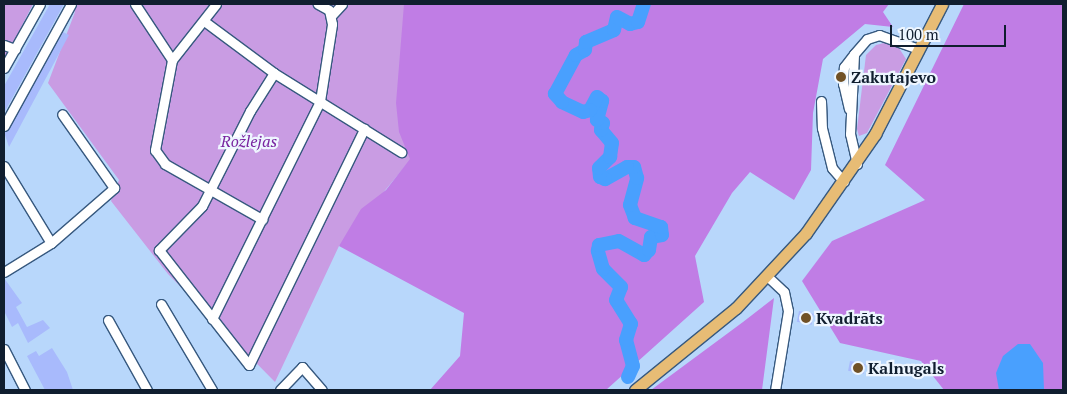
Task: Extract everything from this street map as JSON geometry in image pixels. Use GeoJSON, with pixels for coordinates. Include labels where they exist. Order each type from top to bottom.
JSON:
{"type":"FeatureCollection","features":[{"type":"Feature","properties":{"kind":"main road"},"geometry":{"type":"LineString","coordinates":[[635,390],[668,366],[718,324],[767,276],[844,182],[857,164],[942,4]]}},
{"type":"Feature","properties":{"kind":"street"},"geometry":{"type":"LineString","coordinates":[[4,68],[40,4]]}},
{"type":"Feature","properties":{"kind":"street"},"geometry":{"type":"LineString","coordinates":[[4,126],[72,4]]}},
{"type":"Feature","properties":{"kind":"street"},"geometry":{"type":"LineString","coordinates":[[135,4],[172,60]]}},
{"type":"Feature","properties":{"kind":"street"},"geometry":{"type":"LineString","coordinates":[[216,4],[172,60],[155,150],[165,164],[210,193],[262,219]]}},
{"type":"Feature","properties":{"kind":"street"},"geometry":{"type":"LineString","coordinates":[[212,319],[320,101],[332,24],[329,10],[318,4]]}},
{"type":"Feature","properties":{"kind":"street"},"geometry":{"type":"LineString","coordinates":[[331,16],[342,4]]}},
{"type":"Feature","properties":{"kind":"street"},"geometry":{"type":"LineString","coordinates":[[204,21],[274,73],[402,152]]}},
{"type":"Feature","properties":{"kind":"street"},"geometry":{"type":"LineString","coordinates":[[857,164],[851,144],[854,54],[866,39],[878,35],[919,49]]}},
{"type":"Feature","properties":{"kind":"street"},"geometry":{"type":"LineString","coordinates":[[4,45],[15,49]]}},
{"type":"Feature","properties":{"kind":"street"},"geometry":{"type":"LineString","coordinates":[[274,73],[250,111],[202,206],[159,250],[249,364],[364,129]]}},
{"type":"Feature","properties":{"kind":"street"},"geometry":{"type":"LineString","coordinates":[[821,101],[822,128],[832,168],[844,182]]}},
{"type":"Feature","properties":{"kind":"street"},"geometry":{"type":"LineString","coordinates":[[4,272],[51,243],[114,188],[62,114]]}},
{"type":"Feature","properties":{"kind":"street"},"geometry":{"type":"LineString","coordinates":[[4,166],[51,243]]}},
{"type":"Feature","properties":{"kind":"street"},"geometry":{"type":"LineString","coordinates":[[767,276],[784,292],[788,311],[775,390]]}},
{"type":"Feature","properties":{"kind":"street"},"geometry":{"type":"LineString","coordinates":[[160,304],[212,390]]}},
{"type":"Feature","properties":{"kind":"street"},"geometry":{"type":"LineString","coordinates":[[108,320],[147,390]]}},
{"type":"Feature","properties":{"kind":"street"},"geometry":{"type":"LineString","coordinates":[[4,349],[25,390]]}},
{"type":"Feature","properties":{"kind":"street"},"geometry":{"type":"LineString","coordinates":[[280,390],[302,367],[322,390]]}},
{"type":"Feature","properties":{"kind":"green space"},"geometry":{"type":"Polygon","coordinates":[[[4,4],[33,4],[4,61],[4,4]]]}},
{"type":"Feature","properties":{"kind":"green space","name":"Rožlejas"},"geometry":{"type":"Polygon","coordinates":[[[67,4],[430,4],[411,159],[339,246],[275,382],[168,274],[111,201],[119,180],[48,83],[75,12],[67,4]]]}},
{"type":"Feature","properties":{"kind":"green space"},"geometry":{"type":"Polygon","coordinates":[[[888,42],[897,45],[906,59],[867,133],[859,136],[857,129],[866,55],[876,45],[888,42]]]}},
{"type":"Feature","properties":{"kind":"shaded area"},"geometry":{"type":"Polygon","coordinates":[[[404,4],[889,4],[883,12],[893,27],[865,24],[823,59],[813,113],[811,170],[794,200],[750,172],[732,193],[695,256],[704,302],[606,390],[430,390],[460,356],[464,313],[339,246],[361,209],[386,190],[410,159],[399,132],[396,103],[404,4]]]}},
{"type":"Feature","properties":{"kind":"shaded area"},"geometry":{"type":"Polygon","coordinates":[[[964,4],[1063,4],[1063,390],[944,390],[921,361],[840,343],[802,281],[832,241],[925,200],[885,165],[964,4]]]}},
{"type":"Feature","properties":{"kind":"shaded area"},"geometry":{"type":"Polygon","coordinates":[[[774,298],[762,390],[651,390],[743,322],[774,298]]]}},
{"type":"Feature","properties":{"kind":"water"},"geometry":{"type":"Polygon","coordinates":[[[1018,344],[1030,344],[1043,363],[1044,390],[999,390],[996,373],[1003,356],[1018,344]]]}},
{"type":"Feature","properties":{"kind":"building"},"geometry":{"type":"Polygon","coordinates":[[[50,4],[64,4],[4,113],[4,86],[50,4]]]}},
{"type":"Feature","properties":{"kind":"building"},"geometry":{"type":"Polygon","coordinates":[[[63,32],[69,35],[9,147],[4,132],[9,129],[63,32]]]}},
{"type":"Feature","properties":{"kind":"building"},"geometry":{"type":"Polygon","coordinates":[[[4,278],[22,303],[16,307],[27,327],[43,320],[50,328],[28,343],[18,323],[12,327],[4,311],[4,278]]]}},
{"type":"Feature","properties":{"kind":"building","name":"Kvadrāts"},"geometry":{"type":"Polygon","coordinates":[[[799,311],[814,314],[812,325],[797,322],[799,311]]]}},
{"type":"Feature","properties":{"kind":"building"},"geometry":{"type":"Polygon","coordinates":[[[52,348],[67,372],[73,390],[45,390],[27,356],[36,351],[39,356],[52,348]]]}},
{"type":"Feature","properties":{"kind":"building","name":"Kalnugals"},"geometry":{"type":"Polygon","coordinates":[[[850,361],[866,364],[864,374],[848,371],[850,361]]]}},
{"type":"Feature","properties":{"kind":"waterway"},"geometry":{"type":"LineString","coordinates":[[628,377],[633,366],[626,340],[631,324],[616,300],[621,287],[603,269],[598,251],[599,245],[619,241],[644,255],[649,250],[651,237],[662,235],[661,227],[635,218],[630,205],[637,178],[634,167],[627,167],[605,179],[600,177],[599,168],[610,157],[612,143],[601,130],[603,123],[597,120],[602,101],[597,97],[590,110],[583,112],[562,102],[555,94],[576,55],[585,50],[586,42],[614,30],[617,17],[630,24],[638,22],[644,4]]}},
{"type":"Feature","properties":{"kind":"place","name":"Zakutajevo"},"geometry":{"type":"Point","coordinates":[841,77]}},
{"type":"Feature","properties":{"kind":"place","name":"Kvadrāts"},"geometry":{"type":"Point","coordinates":[806,318]}},
{"type":"Feature","properties":{"kind":"place","name":"Kalnugals"},"geometry":{"type":"Point","coordinates":[858,368]}}]}
